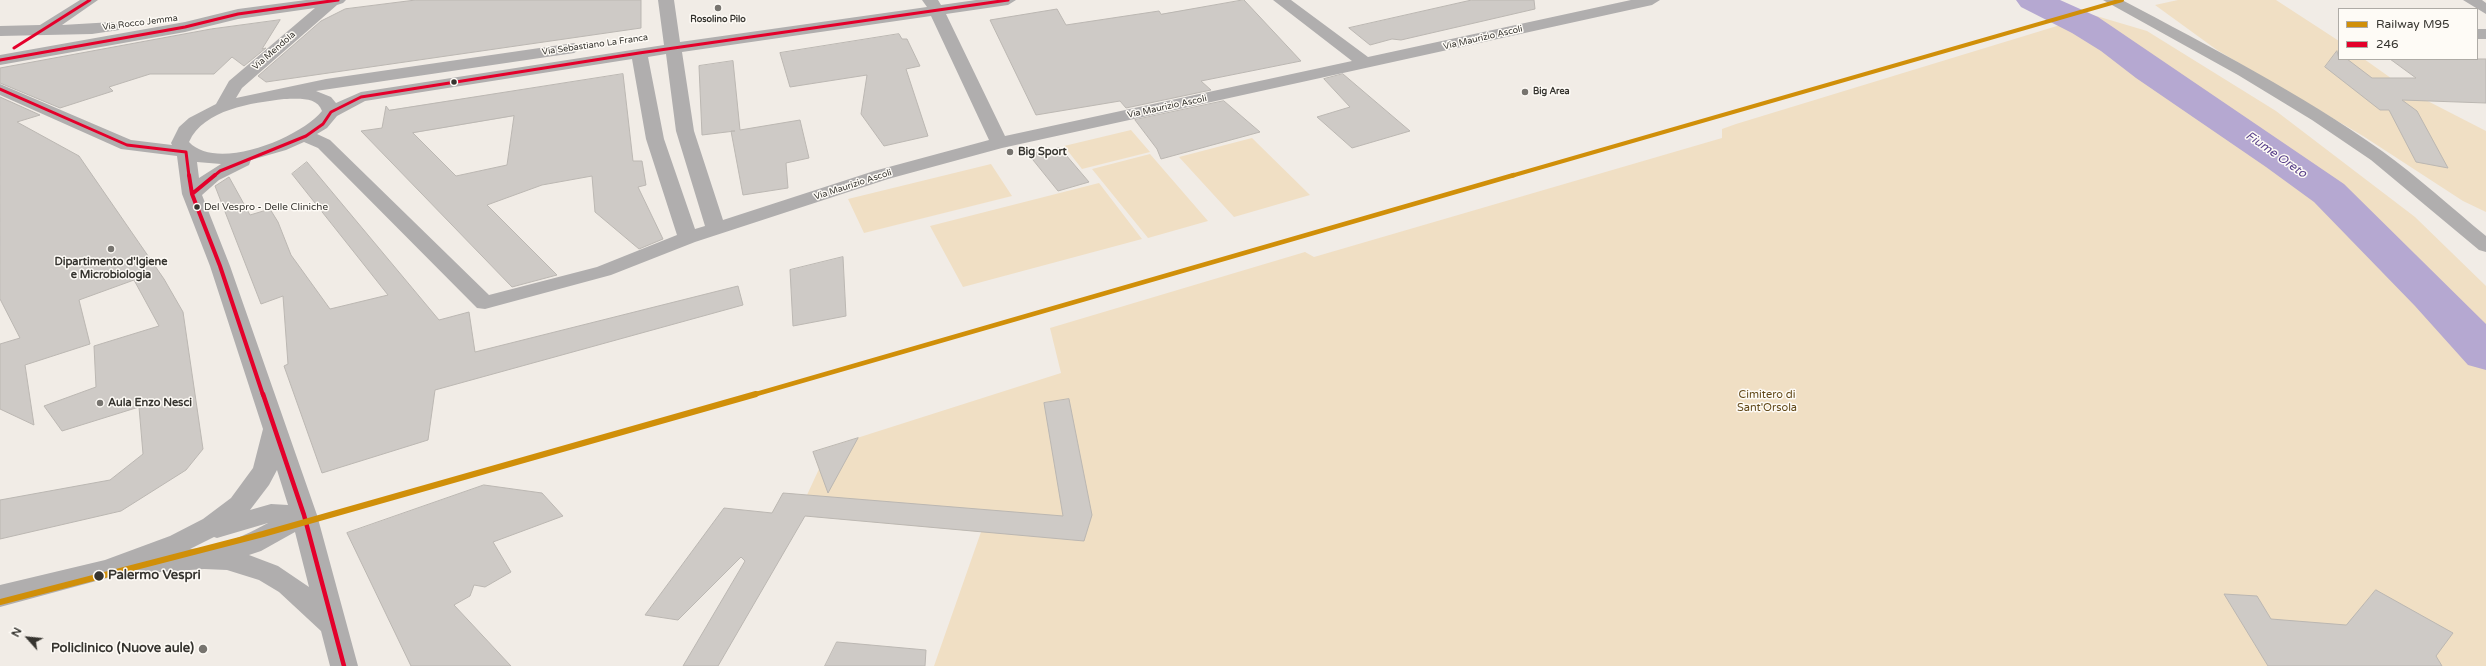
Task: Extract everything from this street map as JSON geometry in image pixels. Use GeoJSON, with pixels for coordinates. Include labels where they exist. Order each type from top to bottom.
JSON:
{"type":"FeatureCollection","features":[{"type":"Feature","properties":{"kind":"street"},"geometry":{"type":"LineString","coordinates":[[0,56],[90,0]]}},
{"type":"Feature","properties":{"kind":"street","name":"Via Rocco Jemma"},"geometry":{"type":"LineString","coordinates":[[0,60],[185,27],[238,14],[334,0]]}},
{"type":"Feature","properties":{"kind":"street","name":"Via Mendola"},"geometry":{"type":"LineString","coordinates":[[222,108],[235,85],[334,0]]}},
{"type":"Feature","properties":{"kind":"street"},"geometry":{"type":"LineString","coordinates":[[666,0],[685,131],[716,229]]}},
{"type":"Feature","properties":{"kind":"street","name":"Via Sebastiano La Franca"},"geometry":{"type":"LineString","coordinates":[[331,112],[361,97],[639,53],[671,42],[908,0]]}},
{"type":"Feature","properties":{"kind":"street","name":"Via Sebastiano La Franca"},"geometry":{"type":"LineString","coordinates":[[284,94],[326,84],[671,42],[933,5],[1008,0]]}},
{"type":"Feature","properties":{"kind":"street"},"geometry":{"type":"LineString","coordinates":[[1281,0],[1366,64]]}},
{"type":"Feature","properties":{"kind":"street","name":"Via Maurizio Ascoli"},"geometry":{"type":"LineString","coordinates":[[306,136],[324,144],[344,162],[485,303],[604,271],[688,238],[881,175],[999,144],[1652,0]]}},
{"type":"Feature","properties":{"kind":"street"},"geometry":{"type":"LineString","coordinates":[[2111,0],[2244,71],[2318,116],[2377,156],[2486,246]]}},
{"type":"Feature","properties":{"kind":"street"},"geometry":{"type":"LineString","coordinates":[[2471,0],[2486,9]]}},
{"type":"Feature","properties":{"kind":"street"},"geometry":{"type":"LineString","coordinates":[[933,5],[999,144]]}},
{"type":"Feature","properties":{"kind":"street","name":"Via Rocco Jemma"},"geometry":{"type":"LineString","coordinates":[[0,31],[36,35],[194,16],[238,14]]}},
{"type":"Feature","properties":{"kind":"street"},"geometry":{"type":"LineString","coordinates":[[0,50],[36,35]]}},
{"type":"Feature","properties":{"kind":"street"},"geometry":{"type":"LineString","coordinates":[[639,53],[655,139],[688,238]]}},
{"type":"Feature","properties":{"kind":"street"},"geometry":{"type":"LineString","coordinates":[[0,89],[127,145],[186,152],[200,157],[220,158],[271,150]]}},
{"type":"Feature","properties":{"kind":"street"},"geometry":{"type":"LineString","coordinates":[[192,194],[220,171],[306,136],[323,124],[331,112],[326,101],[319,98],[284,94],[246,100],[222,108],[200,119],[185,131],[180,143],[186,152],[192,194],[220,266],[274,430],[304,515],[344,666]]}},
{"type":"Feature","properties":{"kind":"street"},"geometry":{"type":"LineString","coordinates":[[204,545],[230,512],[255,487],[268,458],[274,430]]}},
{"type":"Feature","properties":{"kind":"street"},"geometry":{"type":"LineString","coordinates":[[0,596],[204,545],[252,544],[304,515]]}},
{"type":"Feature","properties":{"kind":"street"},"geometry":{"type":"LineString","coordinates":[[204,545],[235,561],[276,575],[306,598],[333,626]]}},
{"type":"Feature","properties":{"kind":"green space"},"geometry":{"type":"Polygon","coordinates":[[[2178,0],[2276,0],[2338,40],[2338,60],[2365,60],[2412,93],[2486,131],[2486,212],[2463,201],[2363,136],[2217,50],[2155,5],[2178,0]]]}},
{"type":"Feature","properties":{"kind":"green space","name":"Cimitero di Sant'Orsola"},"geometry":{"type":"Polygon","coordinates":[[[2093,15],[2147,31],[2276,111],[2415,217],[2486,286],[2486,666],[934,666],[981,532],[772,513],[783,493],[807,495],[819,469],[813,452],[1061,373],[1050,328],[1305,252],[1314,257],[1722,138],[1722,129],[1736,124],[2093,15]]]}},
{"type":"Feature","properties":{"kind":"green space"},"geometry":{"type":"Polygon","coordinates":[[[1131,130],[1150,152],[1082,169],[1064,146],[1131,130]]]}},
{"type":"Feature","properties":{"kind":"green space"},"geometry":{"type":"Polygon","coordinates":[[[1252,138],[1310,195],[1234,217],[1179,157],[1252,138]]]}},
{"type":"Feature","properties":{"kind":"green space"},"geometry":{"type":"Polygon","coordinates":[[[1150,154],[1208,221],[1148,238],[1092,169],[1150,154]]]}},
{"type":"Feature","properties":{"kind":"green space"},"geometry":{"type":"Polygon","coordinates":[[[991,164],[1012,196],[864,233],[848,199],[991,164]]]}},
{"type":"Feature","properties":{"kind":"green space"},"geometry":{"type":"Polygon","coordinates":[[[1099,183],[1142,239],[963,287],[930,226],[1099,183]]]}},
{"type":"Feature","properties":{"kind":"building"},"geometry":{"type":"Polygon","coordinates":[[[416,0],[641,0],[641,28],[266,82],[258,76],[321,21],[345,9],[416,0]]]}},
{"type":"Feature","properties":{"kind":"building"},"geometry":{"type":"Polygon","coordinates":[[[1244,0],[1301,61],[1201,81],[1211,90],[1126,108],[1120,101],[1036,115],[990,20],[1057,9],[1066,25],[1159,11],[1161,14],[1244,0]]]}},
{"type":"Feature","properties":{"kind":"building"},"geometry":{"type":"Polygon","coordinates":[[[1472,0],[1534,0],[1535,9],[1401,40],[1392,39],[1370,45],[1349,28],[1472,0]]]}},
{"type":"Feature","properties":{"kind":"building"},"geometry":{"type":"Polygon","coordinates":[[[280,20],[262,49],[266,48],[244,66],[232,57],[214,74],[150,74],[109,87],[113,91],[60,108],[0,83],[0,68],[211,29],[280,20]]]}},
{"type":"Feature","properties":{"kind":"building"},"geometry":{"type":"Polygon","coordinates":[[[899,34],[902,39],[907,39],[920,66],[906,69],[928,136],[884,146],[861,114],[867,75],[790,87],[780,53],[899,34]]]}},
{"type":"Feature","properties":{"kind":"building"},"geometry":{"type":"Polygon","coordinates":[[[2337,51],[2338,60],[2348,60],[2372,78],[2416,78],[2391,60],[2486,59],[2486,103],[2402,100],[2417,111],[2448,168],[2416,162],[2389,110],[2380,110],[2325,67],[2337,51]]]}},
{"type":"Feature","properties":{"kind":"building"},"geometry":{"type":"Polygon","coordinates":[[[733,61],[740,130],[800,120],[809,158],[786,163],[788,188],[743,195],[731,131],[702,135],[699,66],[733,61]]]}},
{"type":"Feature","properties":{"kind":"building"},"geometry":{"type":"Polygon","coordinates":[[[623,74],[633,161],[642,161],[646,185],[638,187],[663,239],[639,249],[595,212],[592,176],[542,185],[487,205],[557,275],[512,287],[361,131],[382,128],[386,106],[389,110],[623,74]],[[514,116],[413,133],[456,176],[507,165],[514,116]]]}},
{"type":"Feature","properties":{"kind":"building"},"geometry":{"type":"Polygon","coordinates":[[[1343,74],[1410,131],[1352,148],[1317,117],[1350,107],[1324,79],[1343,74]]]}},
{"type":"Feature","properties":{"kind":"building"},"geometry":{"type":"Polygon","coordinates":[[[0,97],[40,115],[17,122],[79,156],[164,279],[183,312],[203,449],[186,470],[121,511],[0,539],[0,500],[110,480],[143,454],[139,407],[62,431],[44,406],[96,387],[94,346],[159,326],[134,280],[79,300],[90,344],[25,365],[34,425],[0,409],[0,344],[20,338],[0,299],[0,97]]]}},
{"type":"Feature","properties":{"kind":"building"},"geometry":{"type":"Polygon","coordinates":[[[1224,101],[1260,132],[1161,159],[1157,149],[1135,120],[1224,101]]]}},
{"type":"Feature","properties":{"kind":"building"},"geometry":{"type":"Polygon","coordinates":[[[1060,148],[1089,182],[1058,191],[1029,155],[1060,148]]]}},
{"type":"Feature","properties":{"kind":"building"},"geometry":{"type":"Polygon","coordinates":[[[307,162],[439,320],[469,312],[475,352],[738,286],[743,305],[435,390],[428,440],[322,473],[284,366],[288,364],[283,296],[261,304],[215,186],[229,177],[250,215],[270,209],[278,222],[291,255],[330,309],[388,295],[292,174],[307,162]]]}},
{"type":"Feature","properties":{"kind":"building"},"geometry":{"type":"Polygon","coordinates":[[[843,257],[846,316],[793,326],[790,270],[843,257]]]}},
{"type":"Feature","properties":{"kind":"building"},"geometry":{"type":"Polygon","coordinates":[[[1069,399],[1092,515],[1084,541],[805,516],[718,666],[683,666],[745,561],[741,557],[678,620],[645,615],[724,508],[772,513],[783,493],[1063,516],[1044,403],[1069,399]]]}},
{"type":"Feature","properties":{"kind":"building"},"geometry":{"type":"Polygon","coordinates":[[[858,438],[828,493],[813,452],[858,438]]]}},
{"type":"Feature","properties":{"kind":"building"},"geometry":{"type":"Polygon","coordinates":[[[484,485],[542,493],[563,516],[493,542],[511,572],[485,587],[474,585],[470,596],[454,605],[511,666],[411,666],[347,533],[484,485]]]}},
{"type":"Feature","properties":{"kind":"building"},"geometry":{"type":"Polygon","coordinates":[[[2376,590],[2453,633],[2436,656],[2442,666],[2268,666],[2224,594],[2257,596],[2271,619],[2346,625],[2376,590]]]}},
{"type":"Feature","properties":{"kind":"building"},"geometry":{"type":"Polygon","coordinates":[[[837,642],[926,650],[925,666],[825,666],[837,642]]]}},
{"type":"Feature","properties":{"kind":"waterway","name":"Fiume Oreto"},"geometry":{"type":"LineString","coordinates":[[2033,0],[2085,25],[2114,43],[2149,70],[2281,158],[2329,193],[2432,296],[2486,354]]}},
{"type":"Feature","properties":{"kind":"rail line","name":"M95"},"geometry":{"type":"LineString","coordinates":[[0,602],[263,534],[485,472],[2122,0]]}},
{"type":"Feature","properties":{"kind":"transit line","name":"246"},"geometry":{"type":"LineString","coordinates":[[14,48],[90,0]]}},
{"type":"Feature","properties":{"kind":"transit line","name":"246"},"geometry":{"type":"LineString","coordinates":[[0,60],[185,27],[238,14],[338,0]]}},
{"type":"Feature","properties":{"kind":"transit line","name":"246"},"geometry":{"type":"LineString","coordinates":[[192,194],[220,171],[306,136],[323,124],[331,112],[361,97],[639,53],[1008,0]]}},
{"type":"Feature","properties":{"kind":"transit line","name":"246"},"geometry":{"type":"LineString","coordinates":[[0,89],[127,145],[186,152],[192,194],[220,266],[304,515],[344,666]]}},
{"type":"Feature","properties":{"kind":"place","name":"Rosolino Pilo"},"geometry":{"type":"Point","coordinates":[718,8]}},
{"type":"Feature","properties":{"kind":"place","name":"Big Area"},"geometry":{"type":"Point","coordinates":[1525,92]}},
{"type":"Feature","properties":{"kind":"place","name":"Big Sport"},"geometry":{"type":"Point","coordinates":[1010,152]}},
{"type":"Feature","properties":{"kind":"place","name":"Del Vespro - Delle Cliniche"},"geometry":{"type":"Point","coordinates":[197,207]}},
{"type":"Feature","properties":{"kind":"place","name":"Dipartimento d'Igiene e Microbiologia"},"geometry":{"type":"Point","coordinates":[111,249]}},
{"type":"Feature","properties":{"kind":"place","name":"Aula Enzo Nesci"},"geometry":{"type":"Point","coordinates":[100,403]}},
{"type":"Feature","properties":{"kind":"place","name":"Palermo Vespri"},"geometry":{"type":"Point","coordinates":[99,576]}},
{"type":"Feature","properties":{"kind":"place","name":"Policlinico (Nuove aule)"},"geometry":{"type":"Point","coordinates":[203,649]}}]}
